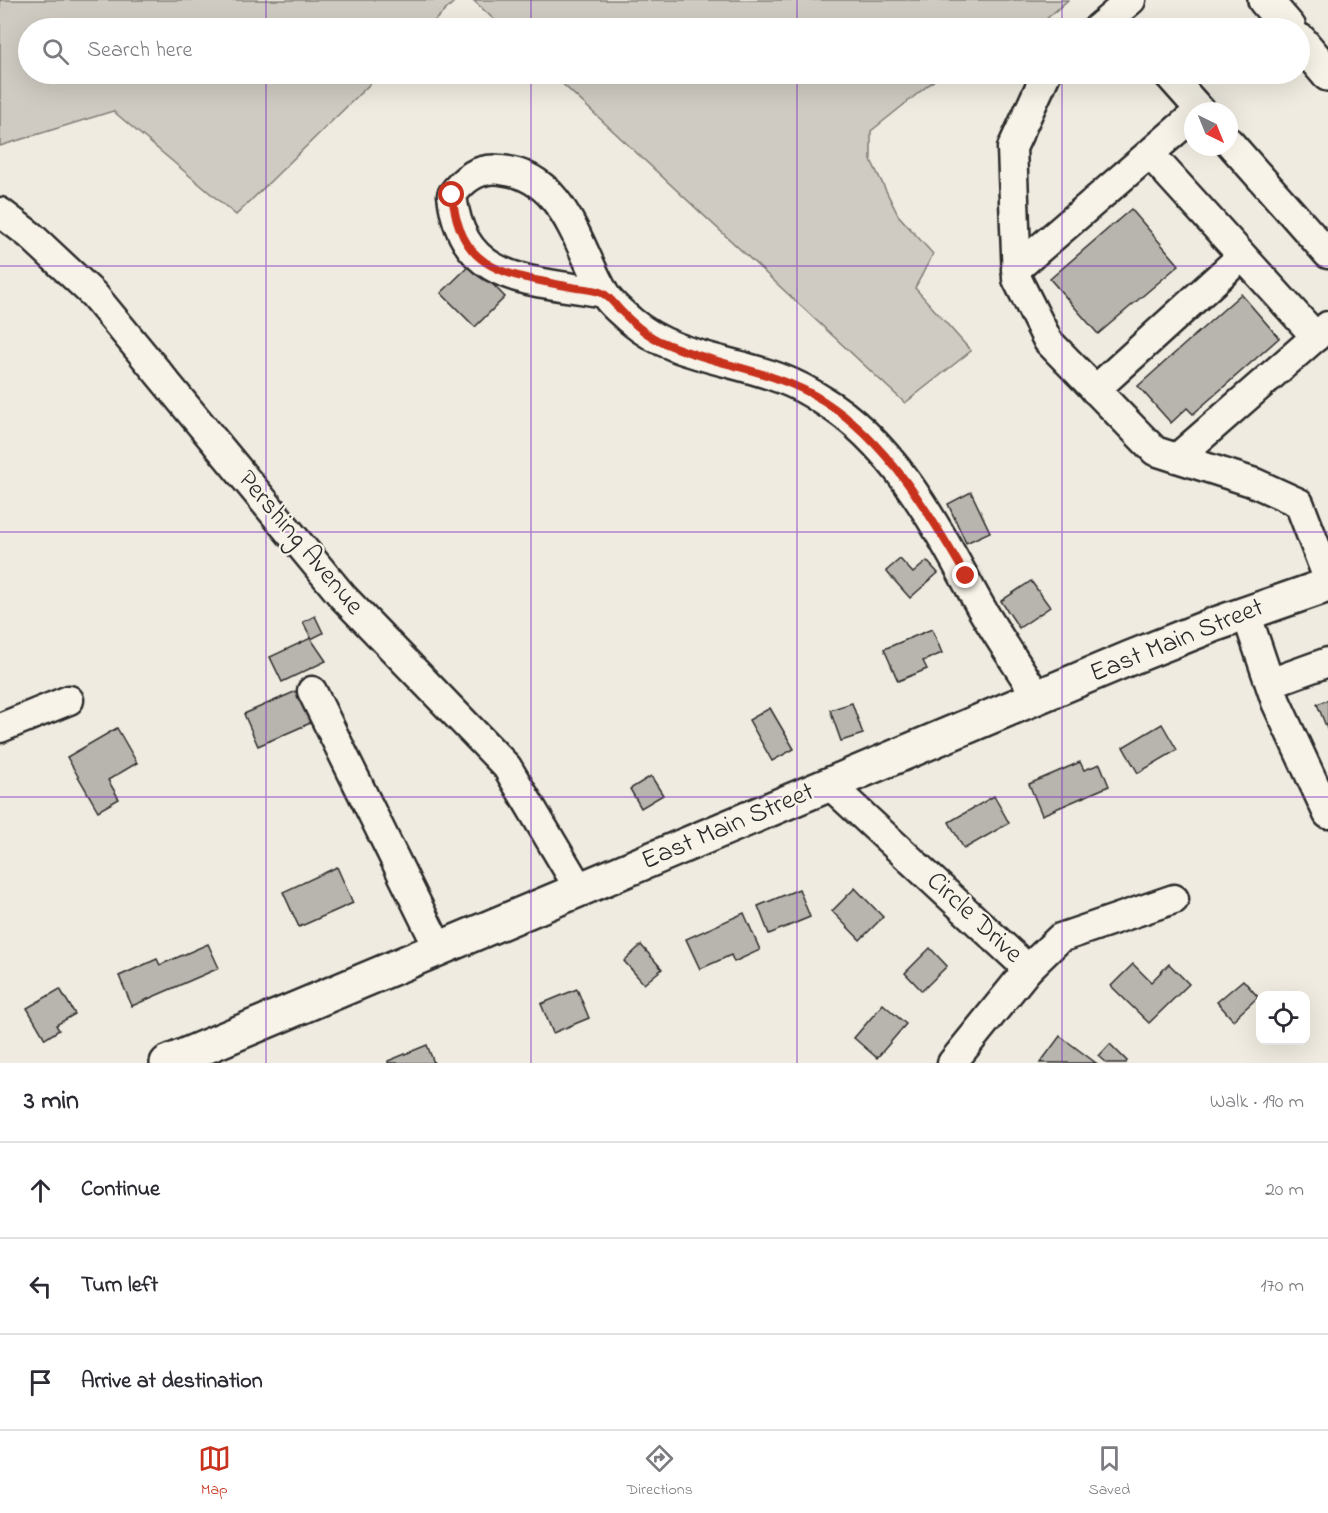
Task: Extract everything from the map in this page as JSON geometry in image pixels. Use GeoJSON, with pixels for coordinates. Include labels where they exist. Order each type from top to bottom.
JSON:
{"type":"FeatureCollection","features":[{"type":"Feature","properties":{"kind":"main road"},"geometry":{"type":"LineString","coordinates":[[1265,0],[1280,18]]}},
{"type":"Feature","properties":{"kind":"main road"},"geometry":{"type":"LineString","coordinates":[[1310,54],[1328,74]]}},
{"type":"Feature","properties":{"kind":"main road","name":"East Main Street"},"geometry":{"type":"LineString","coordinates":[[167,1063],[1141,654],[1292,597],[1328,579]]}},
{"type":"Feature","properties":{"kind":"street"},"geometry":{"type":"LineString","coordinates":[[1041,84],[1012,148],[1017,279],[1048,341],[1155,451],[1255,483],[1299,503],[1328,579]]}},
{"type":"Feature","properties":{"kind":"street"},"geometry":{"type":"LineString","coordinates":[[1176,84],[1190,102]]}},
{"type":"Feature","properties":{"kind":"street"},"geometry":{"type":"LineString","coordinates":[[1016,269],[1184,124]]}},
{"type":"Feature","properties":{"kind":"street"},"geometry":{"type":"LineString","coordinates":[[1238,152],[1328,254]]}},
{"type":"Feature","properties":{"kind":"street"},"geometry":{"type":"LineString","coordinates":[[1150,154],[1242,256],[1322,332],[1177,458]]}},
{"type":"Feature","properties":{"kind":"street"},"geometry":{"type":"LineString","coordinates":[[603,294],[503,273],[486,264],[467,244],[456,223],[452,195],[460,183],[473,174],[493,169],[529,176],[545,186],[572,226],[603,294],[631,321],[660,342],[783,379],[823,400],[857,425],[919,500],[950,548],[989,620],[1038,698]]}},
{"type":"Feature","properties":{"kind":"street","name":"Pershing Avenue"},"geometry":{"type":"LineString","coordinates":[[0,212],[30,235],[94,295],[343,597],[507,767],[580,890]]}},
{"type":"Feature","properties":{"kind":"street"},"geometry":{"type":"LineString","coordinates":[[1095,390],[1242,256]]}},
{"type":"Feature","properties":{"kind":"street"},"geometry":{"type":"LineString","coordinates":[[1246,613],[1270,683],[1328,814]]}},
{"type":"Feature","properties":{"kind":"street"},"geometry":{"type":"LineString","coordinates":[[1270,683],[1328,662]]}},
{"type":"Feature","properties":{"kind":"street"},"geometry":{"type":"LineString","coordinates":[[312,691],[439,949]]}},
{"type":"Feature","properties":{"kind":"street"},"geometry":{"type":"LineString","coordinates":[[0,728],[69,700]]}},
{"type":"Feature","properties":{"kind":"street","name":"Circle Drive"},"geometry":{"type":"LineString","coordinates":[[830,785],[1028,969],[952,1063]]}},
{"type":"Feature","properties":{"kind":"street"},"geometry":{"type":"LineString","coordinates":[[1028,969],[1060,938],[1174,898]]}},
{"type":"Feature","properties":{"kind":"shaded area"},"geometry":{"type":"Polygon","coordinates":[[[0,0],[456,0],[437,18],[18,18],[18,84],[370,84],[236,215],[113,111],[0,146],[0,0]]]}},
{"type":"Feature","properties":{"kind":"shaded area"},"geometry":{"type":"Polygon","coordinates":[[[473,0],[1068,0],[1047,18],[492,18],[473,0]]]}},
{"type":"Feature","properties":{"kind":"shaded area"},"geometry":{"type":"Polygon","coordinates":[[[563,84],[930,84],[871,131],[871,160],[898,215],[933,254],[915,288],[971,351],[905,403],[563,84]]]}},
{"type":"Feature","properties":{"kind":"building"},"geometry":{"type":"Polygon","coordinates":[[[1131,209],[1179,265],[1098,334],[1050,279],[1131,209]]]}},
{"type":"Feature","properties":{"kind":"building"},"geometry":{"type":"Polygon","coordinates":[[[472,263],[505,297],[475,327],[441,293],[472,263]]]}},
{"type":"Feature","properties":{"kind":"building"},"geometry":{"type":"Polygon","coordinates":[[[1241,294],[1279,338],[1193,414],[1187,408],[1171,423],[1138,386],[1241,294]]]}},
{"type":"Feature","properties":{"kind":"building"},"geometry":{"type":"Polygon","coordinates":[[[971,492],[990,532],[966,543],[948,504],[971,492]]]}},
{"type":"Feature","properties":{"kind":"building"},"geometry":{"type":"Polygon","coordinates":[[[900,559],[913,573],[927,561],[938,573],[910,598],[886,571],[900,559]]]}},
{"type":"Feature","properties":{"kind":"building"},"geometry":{"type":"Polygon","coordinates":[[[1031,581],[1050,607],[1019,628],[1001,601],[1031,581]]]}},
{"type":"Feature","properties":{"kind":"building"},"geometry":{"type":"Polygon","coordinates":[[[315,616],[323,633],[311,639],[326,661],[282,682],[270,657],[311,638],[303,622],[315,616]]]}},
{"type":"Feature","properties":{"kind":"building"},"geometry":{"type":"Polygon","coordinates":[[[932,629],[942,653],[923,661],[927,669],[898,681],[884,649],[932,629]]]}},
{"type":"Feature","properties":{"kind":"building"},"geometry":{"type":"Polygon","coordinates":[[[301,689],[315,721],[258,746],[244,714],[301,689]]]}},
{"type":"Feature","properties":{"kind":"building"},"geometry":{"type":"Polygon","coordinates":[[[1328,700],[1328,731],[1317,704],[1328,700]]]}},
{"type":"Feature","properties":{"kind":"building"},"geometry":{"type":"Polygon","coordinates":[[[852,703],[863,734],[841,741],[830,710],[852,703]]]}},
{"type":"Feature","properties":{"kind":"building"},"geometry":{"type":"Polygon","coordinates":[[[770,708],[794,749],[772,761],[749,720],[770,708]]]}},
{"type":"Feature","properties":{"kind":"building"},"geometry":{"type":"Polygon","coordinates":[[[1162,724],[1177,750],[1138,773],[1123,747],[1162,724]]]}},
{"type":"Feature","properties":{"kind":"building"},"geometry":{"type":"Polygon","coordinates":[[[117,728],[137,763],[108,780],[119,799],[98,811],[67,757],[117,728]]]}},
{"type":"Feature","properties":{"kind":"building"},"geometry":{"type":"Polygon","coordinates":[[[1080,762],[1084,770],[1100,764],[1109,786],[1042,815],[1029,784],[1080,762]]]}},
{"type":"Feature","properties":{"kind":"building"},"geometry":{"type":"Polygon","coordinates":[[[651,776],[663,795],[641,808],[630,789],[651,776]]]}},
{"type":"Feature","properties":{"kind":"building"},"geometry":{"type":"Polygon","coordinates":[[[994,796],[1009,823],[964,849],[949,822],[994,796]]]}},
{"type":"Feature","properties":{"kind":"building"},"geometry":{"type":"Polygon","coordinates":[[[337,867],[353,903],[299,927],[283,892],[337,867]]]}},
{"type":"Feature","properties":{"kind":"building"},"geometry":{"type":"Polygon","coordinates":[[[855,888],[883,917],[860,940],[832,911],[855,888]]]}},
{"type":"Feature","properties":{"kind":"building"},"geometry":{"type":"Polygon","coordinates":[[[799,889],[810,917],[769,934],[758,906],[799,889]]]}},
{"type":"Feature","properties":{"kind":"building"},"geometry":{"type":"Polygon","coordinates":[[[744,913],[760,950],[734,962],[731,955],[700,969],[686,939],[744,913]]]}},
{"type":"Feature","properties":{"kind":"building"},"geometry":{"type":"Polygon","coordinates":[[[208,944],[219,968],[132,1006],[119,976],[157,959],[160,965],[208,944]]]}},
{"type":"Feature","properties":{"kind":"building"},"geometry":{"type":"Polygon","coordinates":[[[641,945],[662,969],[644,984],[624,961],[641,945]]]}},
{"type":"Feature","properties":{"kind":"building"},"geometry":{"type":"Polygon","coordinates":[[[930,948],[947,966],[922,991],[905,973],[930,948]]]}},
{"type":"Feature","properties":{"kind":"building"},"geometry":{"type":"Polygon","coordinates":[[[1133,964],[1151,982],[1169,964],[1189,984],[1149,1023],[1111,986],[1133,964]]]}},
{"type":"Feature","properties":{"kind":"building"},"geometry":{"type":"Polygon","coordinates":[[[1243,980],[1256,995],[1256,999],[1233,1020],[1217,1002],[1243,980]]]}},
{"type":"Feature","properties":{"kind":"building"},"geometry":{"type":"Polygon","coordinates":[[[60,989],[75,1014],[56,1025],[59,1030],[45,1039],[27,1008],[60,989]]]}},
{"type":"Feature","properties":{"kind":"building"},"geometry":{"type":"Polygon","coordinates":[[[577,989],[589,1018],[553,1033],[541,1004],[577,989]]]}},
{"type":"Feature","properties":{"kind":"building"},"geometry":{"type":"Polygon","coordinates":[[[883,1004],[906,1024],[877,1058],[854,1038],[883,1004]]]}},
{"type":"Feature","properties":{"kind":"building"},"geometry":{"type":"Polygon","coordinates":[[[1060,1036],[1096,1063],[1040,1063],[1060,1036]]]}},
{"type":"Feature","properties":{"kind":"building"},"geometry":{"type":"Polygon","coordinates":[[[1110,1044],[1127,1061],[1126,1063],[1107,1063],[1099,1056],[1110,1044]]]}},
{"type":"Feature","properties":{"kind":"building"},"geometry":{"type":"Polygon","coordinates":[[[427,1045],[434,1063],[388,1063],[388,1061],[427,1045]]]}},
{"type":"Feature","properties":{"kind":"route"},"geometry":{"type":"LineString","coordinates":[[452,195],[456,223],[467,244],[486,264],[503,273],[603,294],[631,321],[660,342],[783,379],[823,400],[857,425],[889,460],[919,500],[966,576]]}}]}
